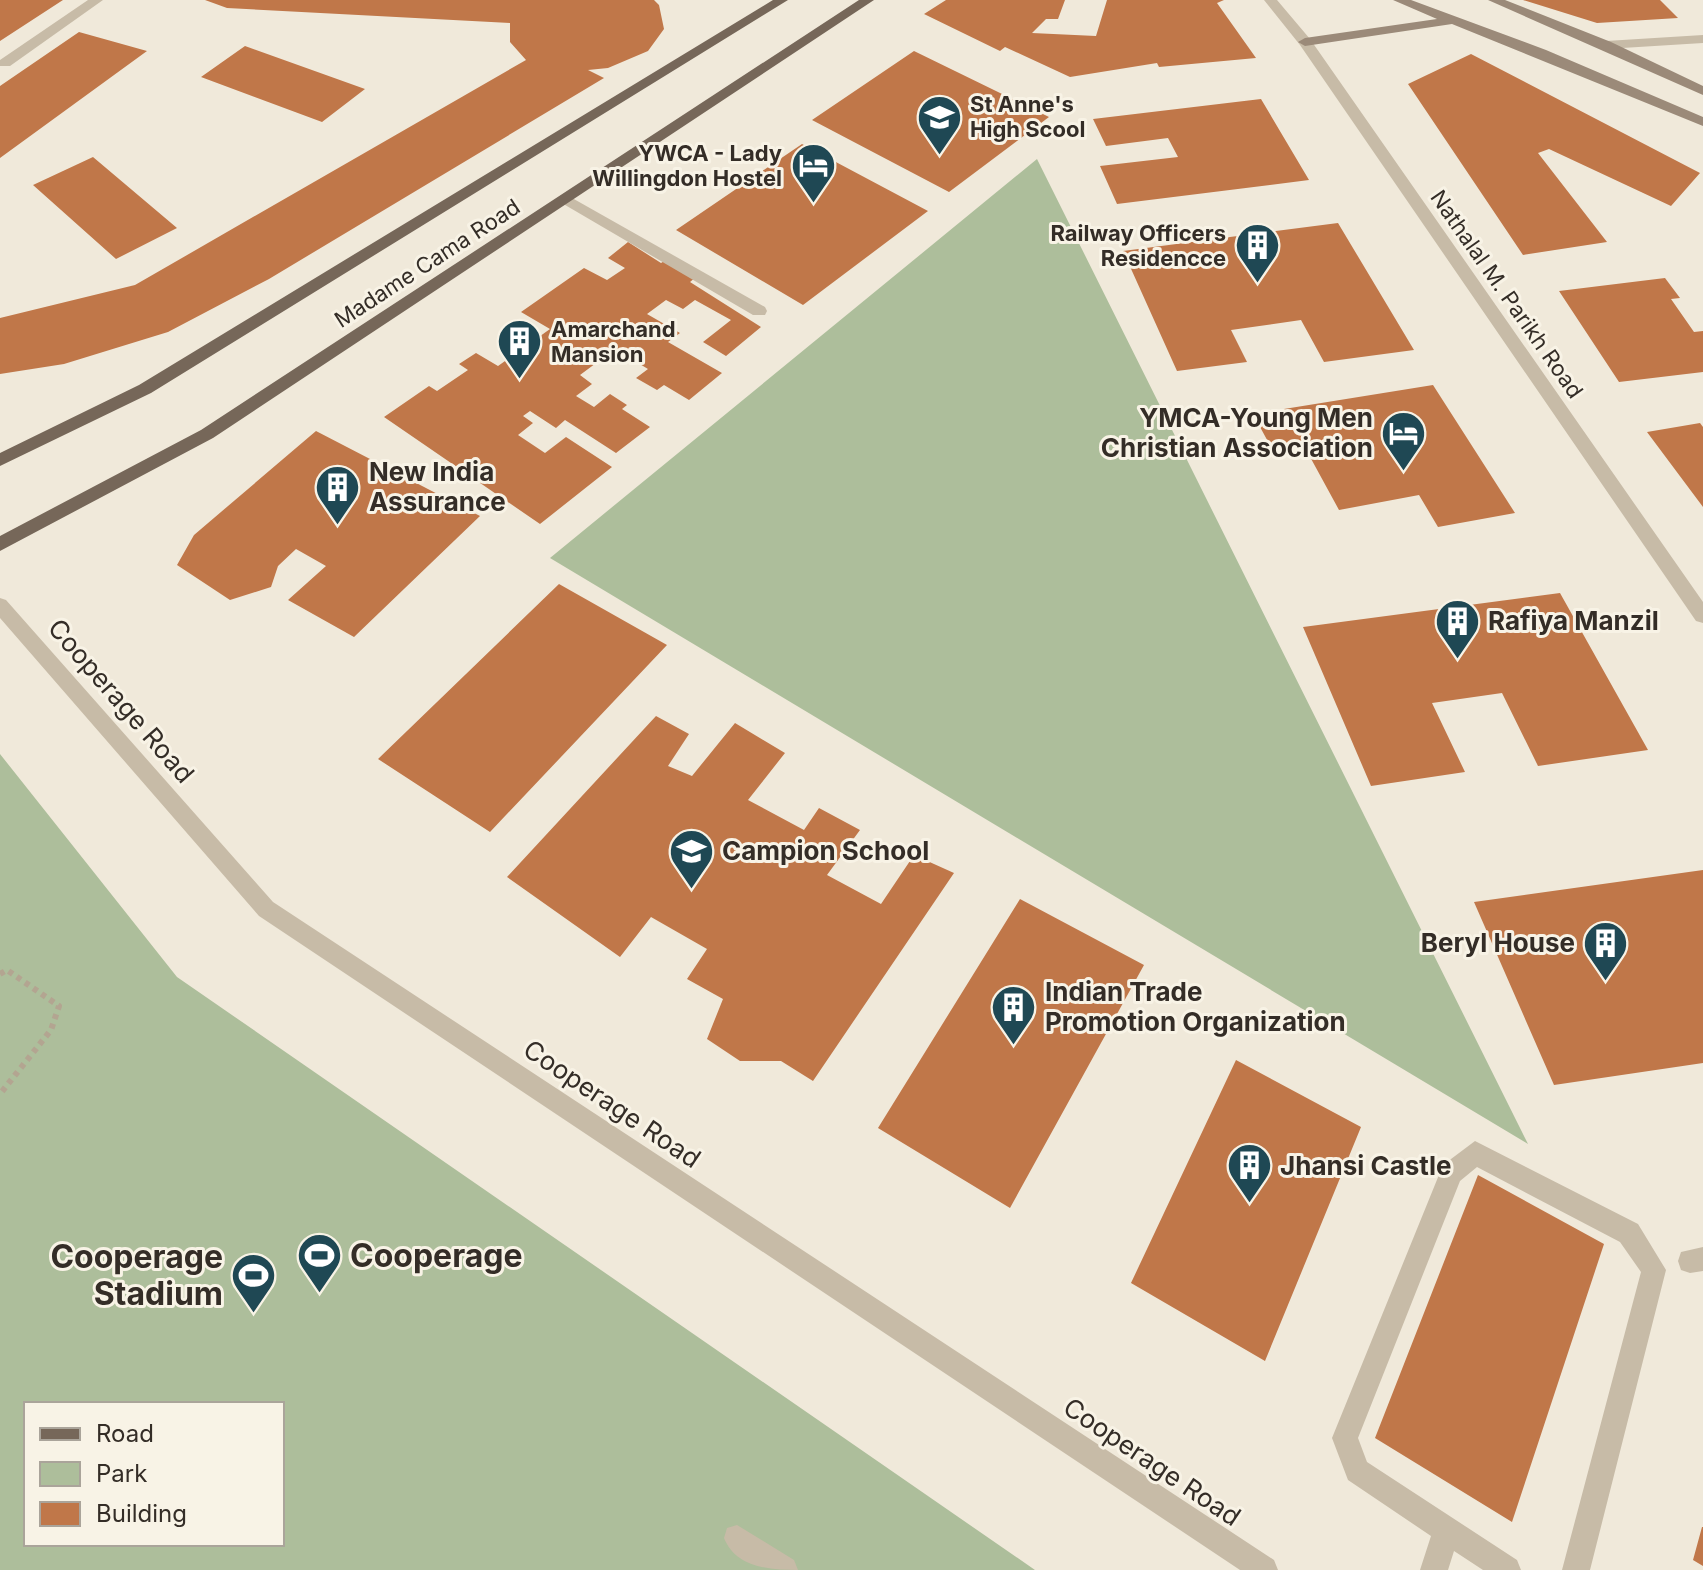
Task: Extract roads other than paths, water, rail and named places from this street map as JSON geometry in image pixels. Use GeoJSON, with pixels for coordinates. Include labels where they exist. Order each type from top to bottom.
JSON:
{"type":"FeatureCollection","features":[{"type":"Feature","properties":{"kind":"main road","name":"Madame Cama Road"},"geometry":{"type":"LineString","coordinates":[[0,460],[145,389],[782,0]]}},
{"type":"Feature","properties":{"kind":"main road","name":"Madame Cama Road"},"geometry":{"type":"LineString","coordinates":[[0,544],[207,434],[868,0]]}},
{"type":"Feature","properties":{"kind":"main road"},"geometry":{"type":"LineString","coordinates":[[1399,0],[1457,20],[1703,122]]}},
{"type":"Feature","properties":{"kind":"main road"},"geometry":{"type":"LineString","coordinates":[[1494,0],[1606,45],[1703,91]]}},
{"type":"Feature","properties":{"kind":"main road"},"geometry":{"type":"LineString","coordinates":[[1305,42],[1457,20]]}},
{"type":"Feature","properties":{"kind":"street"},"geometry":{"type":"LineString","coordinates":[[5,63],[97,0]]}},
{"type":"Feature","properties":{"kind":"street","name":"Nathalal M. Parikh Road"},"geometry":{"type":"LineString","coordinates":[[1270,0],[1305,42],[1700,605]]}},
{"type":"Feature","properties":{"kind":"street"},"geometry":{"type":"LineString","coordinates":[[1606,45],[1703,39]]}},
{"type":"Feature","properties":{"kind":"street"},"geometry":{"type":"LineString","coordinates":[[565,199],[759,311]]}},
{"type":"Feature","properties":{"kind":"street","name":"Cooperage Road"},"geometry":{"type":"LineString","coordinates":[[0,605],[266,909],[1264,1570]]}},
{"type":"Feature","properties":{"kind":"street"},"geometry":{"type":"LineString","coordinates":[[1507,1570],[1357,1471],[1345,1438],[1451,1173],[1475,1153],[1629,1233],[1654,1270],[1576,1570]]}},
{"type":"Feature","properties":{"kind":"street"},"geometry":{"type":"LineString","coordinates":[[1434,1570],[1447,1529]]}},
{"type":"Feature","properties":{"kind":"street"},"geometry":{"type":"LineString","coordinates":[[737,1538],[784,1570]]}},
{"type":"Feature","properties":{"kind":"place","name":"St Anne's High Scool"},"geometry":{"type":"Point","coordinates":[939,156]}},
{"type":"Feature","properties":{"kind":"place","name":"YWCA - Lady Willingdon Hostel"},"geometry":{"type":"Point","coordinates":[813,205]}},
{"type":"Feature","properties":{"kind":"place","name":"Railway Officers Residencce"},"geometry":{"type":"Point","coordinates":[1257,285]}},
{"type":"Feature","properties":{"kind":"place","name":"Amarchand Mansion"},"geometry":{"type":"Point","coordinates":[520,381]}},
{"type":"Feature","properties":{"kind":"place","name":"YMCA-Young Men Christian Association"},"geometry":{"type":"Point","coordinates":[1404,472]}},
{"type":"Feature","properties":{"kind":"place","name":"New India Assurance"},"geometry":{"type":"Point","coordinates":[338,526]}},
{"type":"Feature","properties":{"kind":"place","name":"Rafiya Manzil"},"geometry":{"type":"Point","coordinates":[1457,660]}},
{"type":"Feature","properties":{"kind":"place","name":"Campion School"},"geometry":{"type":"Point","coordinates":[691,890]}},
{"type":"Feature","properties":{"kind":"place","name":"Beryl House"},"geometry":{"type":"Point","coordinates":[1606,982]}},
{"type":"Feature","properties":{"kind":"place","name":"Indian Trade Promotion Organization"},"geometry":{"type":"Point","coordinates":[1014,1046]}},
{"type":"Feature","properties":{"kind":"place","name":"Jhansi Castle"},"geometry":{"type":"Point","coordinates":[1249,1205]}},
{"type":"Feature","properties":{"kind":"place","name":"Cooperage"},"geometry":{"type":"Point","coordinates":[319,1295]}},
{"type":"Feature","properties":{"kind":"place","name":"Cooperage Stadium"},"geometry":{"type":"Point","coordinates":[254,1314]}}]}
